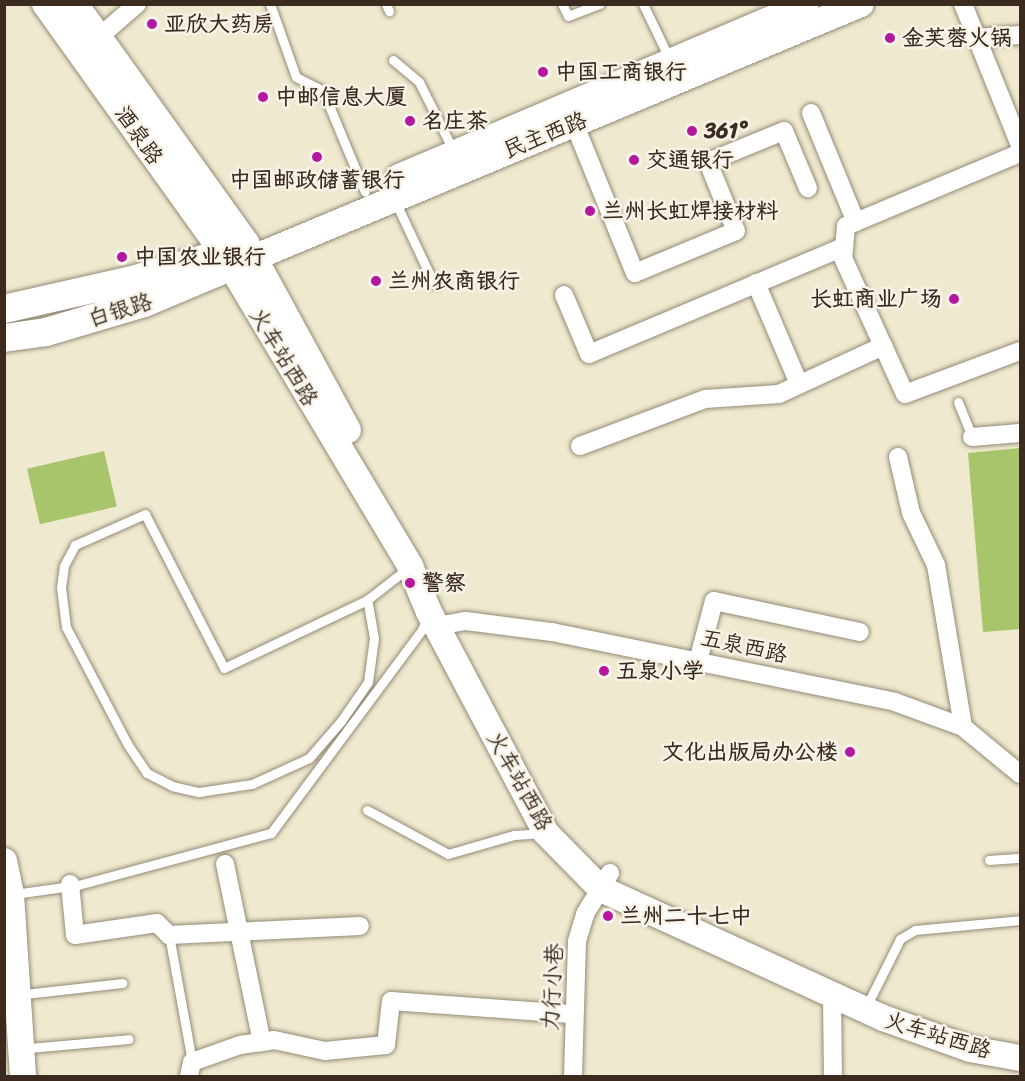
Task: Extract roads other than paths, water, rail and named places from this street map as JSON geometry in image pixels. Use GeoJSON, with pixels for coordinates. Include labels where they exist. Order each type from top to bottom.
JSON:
{"type":"FeatureCollection","features":[{"type":"Feature","properties":{"kind":"main road","name":"酒泉路"},"geometry":{"type":"LineString","coordinates":[[45,4],[90,45],[238,255]]}},
{"type":"Feature","properties":{"kind":"main road","name":"酒泉路"},"geometry":{"type":"LineString","coordinates":[[75,4],[90,45]]}},
{"type":"Feature","properties":{"kind":"main road","name":"民主西路"},"geometry":{"type":"LineString","coordinates":[[238,255],[365,192],[454,152],[806,4]]}},
{"type":"Feature","properties":{"kind":"main road","name":"民主西路"},"geometry":{"type":"LineString","coordinates":[[238,255],[393,197],[861,4]]}},
{"type":"Feature","properties":{"kind":"main road","name":"白银路"},"geometry":{"type":"LineString","coordinates":[[4,309],[238,255]]}},
{"type":"Feature","properties":{"kind":"main road","name":"白银路"},"geometry":{"type":"LineString","coordinates":[[4,338],[45,332],[144,303],[238,255]]}},
{"type":"Feature","properties":{"kind":"main road","name":"火车站西路"},"geometry":{"type":"LineString","coordinates":[[238,255],[440,620],[557,823],[605,880],[871,997],[974,1034],[1020,1042]]}},
{"type":"Feature","properties":{"kind":"main road","name":"火车站西路"},"geometry":{"type":"LineString","coordinates":[[238,255],[440,620],[546,833],[605,880],[832,997],[970,1049],[1020,1058]]}},
{"type":"Feature","properties":{"kind":"main road"},"geometry":{"type":"LineString","coordinates":[[7,878],[22,1077]]}},
{"type":"Feature","properties":{"kind":"street"},"geometry":{"type":"LineString","coordinates":[[90,45],[137,4]]}},
{"type":"Feature","properties":{"kind":"street"},"geometry":{"type":"LineString","coordinates":[[963,4],[1020,145]]}},
{"type":"Feature","properties":{"kind":"street"},"geometry":{"type":"LineString","coordinates":[[975,38],[1020,35]]}},
{"type":"Feature","properties":{"kind":"street"},"geometry":{"type":"LineString","coordinates":[[811,113],[856,222]]}},
{"type":"Feature","properties":{"kind":"street"},"geometry":{"type":"LineString","coordinates":[[574,123],[635,273],[736,231],[708,162],[784,131],[808,188]]}},
{"type":"Feature","properties":{"kind":"street"},"geometry":{"type":"LineString","coordinates":[[1020,153],[846,226],[843,258],[905,394],[1020,351]]}},
{"type":"Feature","properties":{"kind":"street"},"geometry":{"type":"LineString","coordinates":[[564,295],[590,354],[844,247]]}},
{"type":"Feature","properties":{"kind":"street"},"geometry":{"type":"LineString","coordinates":[[756,284],[799,384]]}},
{"type":"Feature","properties":{"kind":"street"},"geometry":{"type":"LineString","coordinates":[[580,446],[705,399],[779,394],[883,346]]}},
{"type":"Feature","properties":{"kind":"street"},"geometry":{"type":"LineString","coordinates":[[972,437],[1020,433]]}},
{"type":"Feature","properties":{"kind":"street"},"geometry":{"type":"LineString","coordinates":[[898,458],[911,513],[936,565],[963,727]]}},
{"type":"Feature","properties":{"kind":"street"},"geometry":{"type":"LineString","coordinates":[[698,661],[714,601],[860,632]]}},
{"type":"Feature","properties":{"kind":"street","name":"五泉西路"},"geometry":{"type":"LineString","coordinates":[[440,620],[552,632],[895,702],[963,727],[1020,774]]}},
{"type":"Feature","properties":{"kind":"street"},"geometry":{"type":"LineString","coordinates":[[225,864],[262,1042]]}},
{"type":"Feature","properties":{"kind":"street","name":"力行小巷"},"geometry":{"type":"LineString","coordinates":[[573,1077],[573,1014],[577,941],[605,880]]}},
{"type":"Feature","properties":{"kind":"street"},"geometry":{"type":"LineString","coordinates":[[70,884],[75,935],[157,923],[169,935],[360,926]]}},
{"type":"Feature","properties":{"kind":"street"},"geometry":{"type":"LineString","coordinates":[[832,997],[833,1077]]}},
{"type":"Feature","properties":{"kind":"street"},"geometry":{"type":"LineString","coordinates":[[190,1069],[240,1045],[274,1040],[325,1051],[386,1045],[390,1001],[573,1014]]}},
{"type":"Feature","properties":{"kind":"lane"},"geometry":{"type":"LineString","coordinates":[[270,4],[296,77],[323,91],[365,192]]}},
{"type":"Feature","properties":{"kind":"lane"},"geometry":{"type":"LineString","coordinates":[[562,4],[568,16],[600,4]]}},
{"type":"Feature","properties":{"kind":"lane"},"geometry":{"type":"LineString","coordinates":[[643,4],[671,62]]}},
{"type":"Feature","properties":{"kind":"lane"},"geometry":{"type":"LineString","coordinates":[[393,60],[419,81],[454,152]]}},
{"type":"Feature","properties":{"kind":"lane"},"geometry":{"type":"LineString","coordinates":[[393,197],[435,284]]}},
{"type":"Feature","properties":{"kind":"lane"},"geometry":{"type":"LineString","coordinates":[[958,402],[972,437]]}},
{"type":"Feature","properties":{"kind":"lane"},"geometry":{"type":"LineString","coordinates":[[367,600],[374,638],[368,682],[341,722],[309,758],[252,784],[199,792],[172,786],[147,773],[134,754],[66,627],[61,587],[63,566],[75,545],[145,514],[224,668],[367,600],[410,566]]}},
{"type":"Feature","properties":{"kind":"lane"},"geometry":{"type":"LineString","coordinates":[[7,878],[70,884],[271,833],[422,630],[440,620]]}},
{"type":"Feature","properties":{"kind":"lane"},"geometry":{"type":"LineString","coordinates":[[367,810],[448,854],[514,835],[546,833]]}},
{"type":"Feature","properties":{"kind":"lane"},"geometry":{"type":"LineString","coordinates":[[989,860],[1020,858]]}},
{"type":"Feature","properties":{"kind":"lane"},"geometry":{"type":"LineString","coordinates":[[871,997],[900,939],[915,930],[1020,920]]}},
{"type":"Feature","properties":{"kind":"lane"},"geometry":{"type":"LineString","coordinates":[[169,935],[190,1069]]}},
{"type":"Feature","properties":{"kind":"lane"},"geometry":{"type":"LineString","coordinates":[[25,994],[122,983]]}},
{"type":"Feature","properties":{"kind":"lane"},"geometry":{"type":"LineString","coordinates":[[28,1048],[129,1039]]}},
{"type":"Feature","properties":{"kind":"place","name":"亚欣大药房"},"geometry":{"type":"Point","coordinates":[152,24]}},
{"type":"Feature","properties":{"kind":"place","name":"金芙蓉火锅"},"geometry":{"type":"Point","coordinates":[890,38]}},
{"type":"Feature","properties":{"kind":"place","name":"中国工商银行"},"geometry":{"type":"Point","coordinates":[543,72]}},
{"type":"Feature","properties":{"kind":"place","name":"中邮信息大厦"},"geometry":{"type":"Point","coordinates":[263,97]}},
{"type":"Feature","properties":{"kind":"place","name":"名庄茶"},"geometry":{"type":"Point","coordinates":[410,121]}},
{"type":"Feature","properties":{"kind":"place","name":"361°"},"geometry":{"type":"Point","coordinates":[692,131]}},
{"type":"Feature","properties":{"kind":"place","name":"中国邮政储蓄银行"},"geometry":{"type":"Point","coordinates":[317,157]}},
{"type":"Feature","properties":{"kind":"place","name":"交通银行"},"geometry":{"type":"Point","coordinates":[634,160]}},
{"type":"Feature","properties":{"kind":"place","name":"兰州长虹焊接材料"},"geometry":{"type":"Point","coordinates":[590,211]}},
{"type":"Feature","properties":{"kind":"place","name":"中国农业银行"},"geometry":{"type":"Point","coordinates":[122,257]}},
{"type":"Feature","properties":{"kind":"place","name":"兰州农商银行"},"geometry":{"type":"Point","coordinates":[376,281]}},
{"type":"Feature","properties":{"kind":"place","name":"长虹商业广场"},"geometry":{"type":"Point","coordinates":[954,299]}},
{"type":"Feature","properties":{"kind":"place","name":"警察"},"geometry":{"type":"Point","coordinates":[410,583]}},
{"type":"Feature","properties":{"kind":"place","name":"五泉小学"},"geometry":{"type":"Point","coordinates":[604,671]}},
{"type":"Feature","properties":{"kind":"place","name":"文化出版局办公楼"},"geometry":{"type":"Point","coordinates":[850,752]}},
{"type":"Feature","properties":{"kind":"place","name":"兰州二十七中"},"geometry":{"type":"Point","coordinates":[608,916]}}]}
